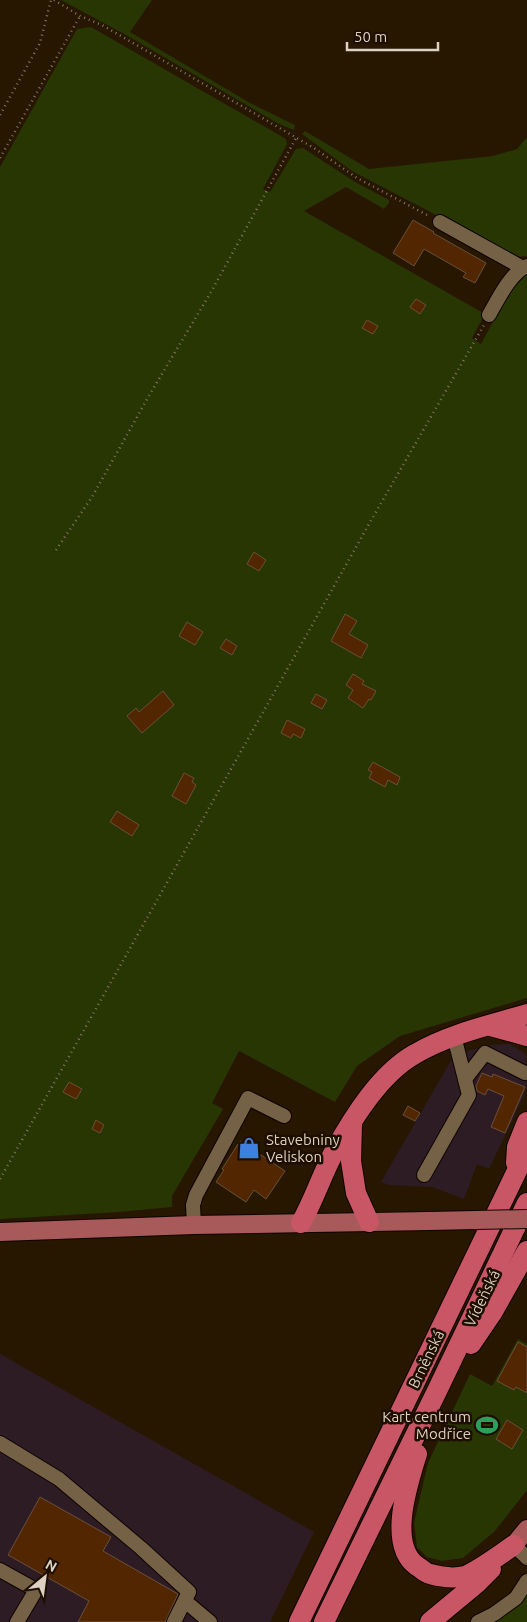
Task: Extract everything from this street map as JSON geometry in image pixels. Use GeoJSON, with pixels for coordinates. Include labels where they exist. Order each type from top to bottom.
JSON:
{"type":"FeatureCollection","features":[{"type":"Feature","properties":{"kind":"highway"},"geometry":{"type":"LineString","coordinates":[[300,1222],[312,1204],[335,1150],[363,1105],[385,1077],[414,1054],[454,1036],[527,1014]]}},
{"type":"Feature","properties":{"kind":"highway"},"geometry":{"type":"LineString","coordinates":[[489,1026],[527,1036]]}},
{"type":"Feature","properties":{"kind":"highway"},"geometry":{"type":"LineString","coordinates":[[352,1122],[351,1161],[356,1192],[369,1222]]}},
{"type":"Feature","properties":{"kind":"highway"},"geometry":{"type":"LineString","coordinates":[[516,1174],[517,1147],[527,1122]]}},
{"type":"Feature","properties":{"kind":"highway","name":"Brněnská"},"geometry":{"type":"LineString","coordinates":[[299,1622],[527,1150]]}},
{"type":"Feature","properties":{"kind":"highway","name":"Vídeňská"},"geometry":{"type":"LineString","coordinates":[[436,1393],[527,1203]]}},
{"type":"Feature","properties":{"kind":"highway"},"geometry":{"type":"LineString","coordinates":[[520,1552],[464,1576],[445,1578],[426,1573],[412,1562],[403,1546],[401,1528],[407,1487],[436,1393],[492,1313],[527,1252]]}},
{"type":"Feature","properties":{"kind":"highway","name":"Brněnská"},"geometry":{"type":"LineString","coordinates":[[324,1622],[436,1393]]}},
{"type":"Feature","properties":{"kind":"highway"},"geometry":{"type":"LineString","coordinates":[[430,1622],[477,1583],[520,1552]]}},
{"type":"Feature","properties":{"kind":"main road"},"geometry":{"type":"LineString","coordinates":[[0,1232],[300,1222],[527,1218]]}},
{"type":"Feature","properties":{"kind":"main road"},"geometry":{"type":"LineString","coordinates":[[520,1552],[527,1529]]}},
{"type":"Feature","properties":{"kind":"street"},"geometry":{"type":"LineString","coordinates":[[440,222],[525,267],[507,285],[489,315]]}},
{"type":"Feature","properties":{"kind":"street"},"geometry":{"type":"LineString","coordinates":[[424,1175],[469,1096],[454,1036]]}},
{"type":"Feature","properties":{"kind":"street"},"geometry":{"type":"LineString","coordinates":[[465,1079],[485,1053],[525,1073]]}},
{"type":"Feature","properties":{"kind":"street"},"geometry":{"type":"LineString","coordinates":[[194,1225],[193,1206],[196,1195],[248,1098],[284,1116]]}},
{"type":"Feature","properties":{"kind":"street"},"geometry":{"type":"LineString","coordinates":[[1,1446],[59,1478],[189,1592],[174,1622]]}},
{"type":"Feature","properties":{"kind":"street"},"geometry":{"type":"LineString","coordinates":[[0,1570],[36,1590],[17,1622]]}},
{"type":"Feature","properties":{"kind":"street"},"geometry":{"type":"LineString","coordinates":[[478,1622],[494,1614],[516,1598],[527,1581]]}},
{"type":"Feature","properties":{"kind":"street"},"geometry":{"type":"LineString","coordinates":[[185,1601],[210,1622]]}},
{"type":"Feature","properties":{"kind":"path"},"geometry":{"type":"LineString","coordinates":[[0,115],[40,42],[52,0],[80,16],[102,25],[296,138],[357,178],[440,222]]}},
{"type":"Feature","properties":{"kind":"path"},"geometry":{"type":"LineString","coordinates":[[0,158],[80,16]]}},
{"type":"Feature","properties":{"kind":"path"},"geometry":{"type":"LineString","coordinates":[[56,550],[92,497],[150,394],[211,292],[296,138]]}},
{"type":"Feature","properties":{"kind":"path"},"geometry":{"type":"LineString","coordinates":[[0,1179],[489,315]]}},
{"type":"Feature","properties":{"kind":"shaded area"},"geometry":{"type":"Polygon","coordinates":[[[509,1044],[526,1054],[527,1083],[524,1096],[489,1169],[477,1164],[464,1199],[432,1187],[389,1185],[381,1182],[453,1057],[452,1055],[490,1045],[509,1044]]]}},
{"type":"Feature","properties":{"kind":"shaded area"},"geometry":{"type":"Polygon","coordinates":[[[0,1354],[314,1532],[270,1622],[0,1622],[0,1354]]]}},
{"type":"Feature","properties":{"kind":"green space"},"geometry":{"type":"Polygon","coordinates":[[[61,0],[152,0],[130,32],[250,103],[295,125],[294,130],[279,124],[126,35],[61,0]]]}},
{"type":"Feature","properties":{"kind":"green space"},"geometry":{"type":"Polygon","coordinates":[[[91,27],[286,139],[287,144],[263,189],[270,192],[296,149],[303,148],[355,182],[389,200],[384,209],[346,187],[304,211],[485,314],[472,338],[481,344],[509,292],[527,274],[527,998],[400,1036],[357,1066],[335,1102],[239,1051],[212,1103],[223,1109],[172,1196],[172,1207],[0,1219],[0,167],[77,29],[91,27]]]}},
{"type":"Feature","properties":{"kind":"green space"},"geometry":{"type":"Polygon","coordinates":[[[305,131],[369,169],[493,156],[517,149],[527,137],[527,256],[516,257],[352,171],[302,134],[305,131]]]}},
{"type":"Feature","properties":{"kind":"green space","name":"Kart centrum Modřice"},"geometry":{"type":"Polygon","coordinates":[[[518,1339],[527,1344],[527,1490],[495,1531],[463,1558],[442,1561],[427,1557],[417,1547],[414,1523],[428,1463],[470,1374],[492,1386],[518,1339]]]}},
{"type":"Feature","properties":{"kind":"green space"},"geometry":{"type":"Polygon","coordinates":[[[527,1586],[527,1622],[489,1622],[527,1586]]]}},
{"type":"Feature","properties":{"kind":"building"},"geometry":{"type":"Polygon","coordinates":[[[413,220],[486,263],[475,283],[463,277],[466,273],[424,249],[414,266],[393,253],[413,220]]]}},
{"type":"Feature","properties":{"kind":"building"},"geometry":{"type":"Polygon","coordinates":[[[416,299],[426,305],[420,314],[410,307],[416,299]]]}},
{"type":"Feature","properties":{"kind":"building"},"geometry":{"type":"Polygon","coordinates":[[[367,320],[378,326],[373,334],[362,328],[367,320]]]}},
{"type":"Feature","properties":{"kind":"building"},"geometry":{"type":"Polygon","coordinates":[[[254,552],[266,560],[259,571],[247,564],[254,552]]]}},
{"type":"Feature","properties":{"kind":"building"},"geometry":{"type":"Polygon","coordinates":[[[345,614],[357,621],[349,634],[368,645],[361,658],[331,641],[345,614]]]}},
{"type":"Feature","properties":{"kind":"building"},"geometry":{"type":"Polygon","coordinates":[[[187,622],[203,632],[195,645],[179,636],[187,622]]]}},
{"type":"Feature","properties":{"kind":"building"},"geometry":{"type":"Polygon","coordinates":[[[226,639],[237,646],[232,655],[220,648],[226,639]]]}},
{"type":"Feature","properties":{"kind":"building"},"geometry":{"type":"Polygon","coordinates":[[[353,674],[364,681],[362,684],[376,691],[363,708],[348,698],[353,690],[346,685],[353,674]]]}},
{"type":"Feature","properties":{"kind":"building"},"geometry":{"type":"Polygon","coordinates":[[[163,691],[174,705],[142,733],[127,716],[136,708],[139,712],[163,691]]]}},
{"type":"Feature","properties":{"kind":"building"},"geometry":{"type":"Polygon","coordinates":[[[316,694],[327,700],[322,709],[311,703],[316,694]]]}},
{"type":"Feature","properties":{"kind":"building"},"geometry":{"type":"Polygon","coordinates":[[[287,720],[305,729],[301,738],[293,734],[291,738],[281,733],[287,720]]]}},
{"type":"Feature","properties":{"kind":"building"},"geometry":{"type":"Polygon","coordinates":[[[373,762],[400,777],[397,785],[388,780],[385,787],[369,778],[372,772],[368,770],[373,762]]]}},
{"type":"Feature","properties":{"kind":"building"},"geometry":{"type":"Polygon","coordinates":[[[184,773],[194,778],[192,782],[196,785],[186,804],[172,796],[184,773]]]}},
{"type":"Feature","properties":{"kind":"building"},"geometry":{"type":"Polygon","coordinates":[[[117,811],[139,825],[132,836],[110,822],[117,811]]]}},
{"type":"Feature","properties":{"kind":"building"},"geometry":{"type":"Polygon","coordinates":[[[482,1073],[492,1077],[493,1074],[525,1087],[505,1133],[491,1127],[504,1096],[488,1089],[485,1095],[477,1091],[476,1086],[482,1073]]]}},
{"type":"Feature","properties":{"kind":"building"},"geometry":{"type":"Polygon","coordinates":[[[69,1082],[82,1089],[76,1099],[63,1092],[69,1082]]]}},
{"type":"Feature","properties":{"kind":"building"},"geometry":{"type":"Polygon","coordinates":[[[408,1106],[420,1113],[415,1121],[403,1115],[408,1106]]]}},
{"type":"Feature","properties":{"kind":"building"},"geometry":{"type":"Polygon","coordinates":[[[96,1120],[104,1125],[100,1133],[92,1129],[96,1120]]]}},
{"type":"Feature","properties":{"kind":"building"},"geometry":{"type":"Polygon","coordinates":[[[240,1141],[285,1171],[266,1199],[254,1190],[246,1202],[216,1182],[240,1141]]]}},
{"type":"Feature","properties":{"kind":"building"},"geometry":{"type":"Polygon","coordinates":[[[518,1342],[527,1347],[527,1393],[516,1387],[514,1390],[497,1381],[518,1342]]]}},
{"type":"Feature","properties":{"kind":"building"},"geometry":{"type":"Polygon","coordinates":[[[507,1420],[523,1430],[512,1449],[496,1439],[507,1420]]]}},
{"type":"Feature","properties":{"kind":"building"},"geometry":{"type":"Polygon","coordinates":[[[40,1497],[111,1537],[103,1551],[178,1594],[165,1622],[78,1622],[89,1601],[8,1555],[40,1497]]]}},
{"type":"Feature","properties":{"kind":"place","name":"Stavebniny Veliskon"},"geometry":{"type":"Point","coordinates":[249,1148]}},
{"type":"Feature","properties":{"kind":"place","name":"Kart centrum Modřice"},"geometry":{"type":"Point","coordinates":[487,1425]}}]}
